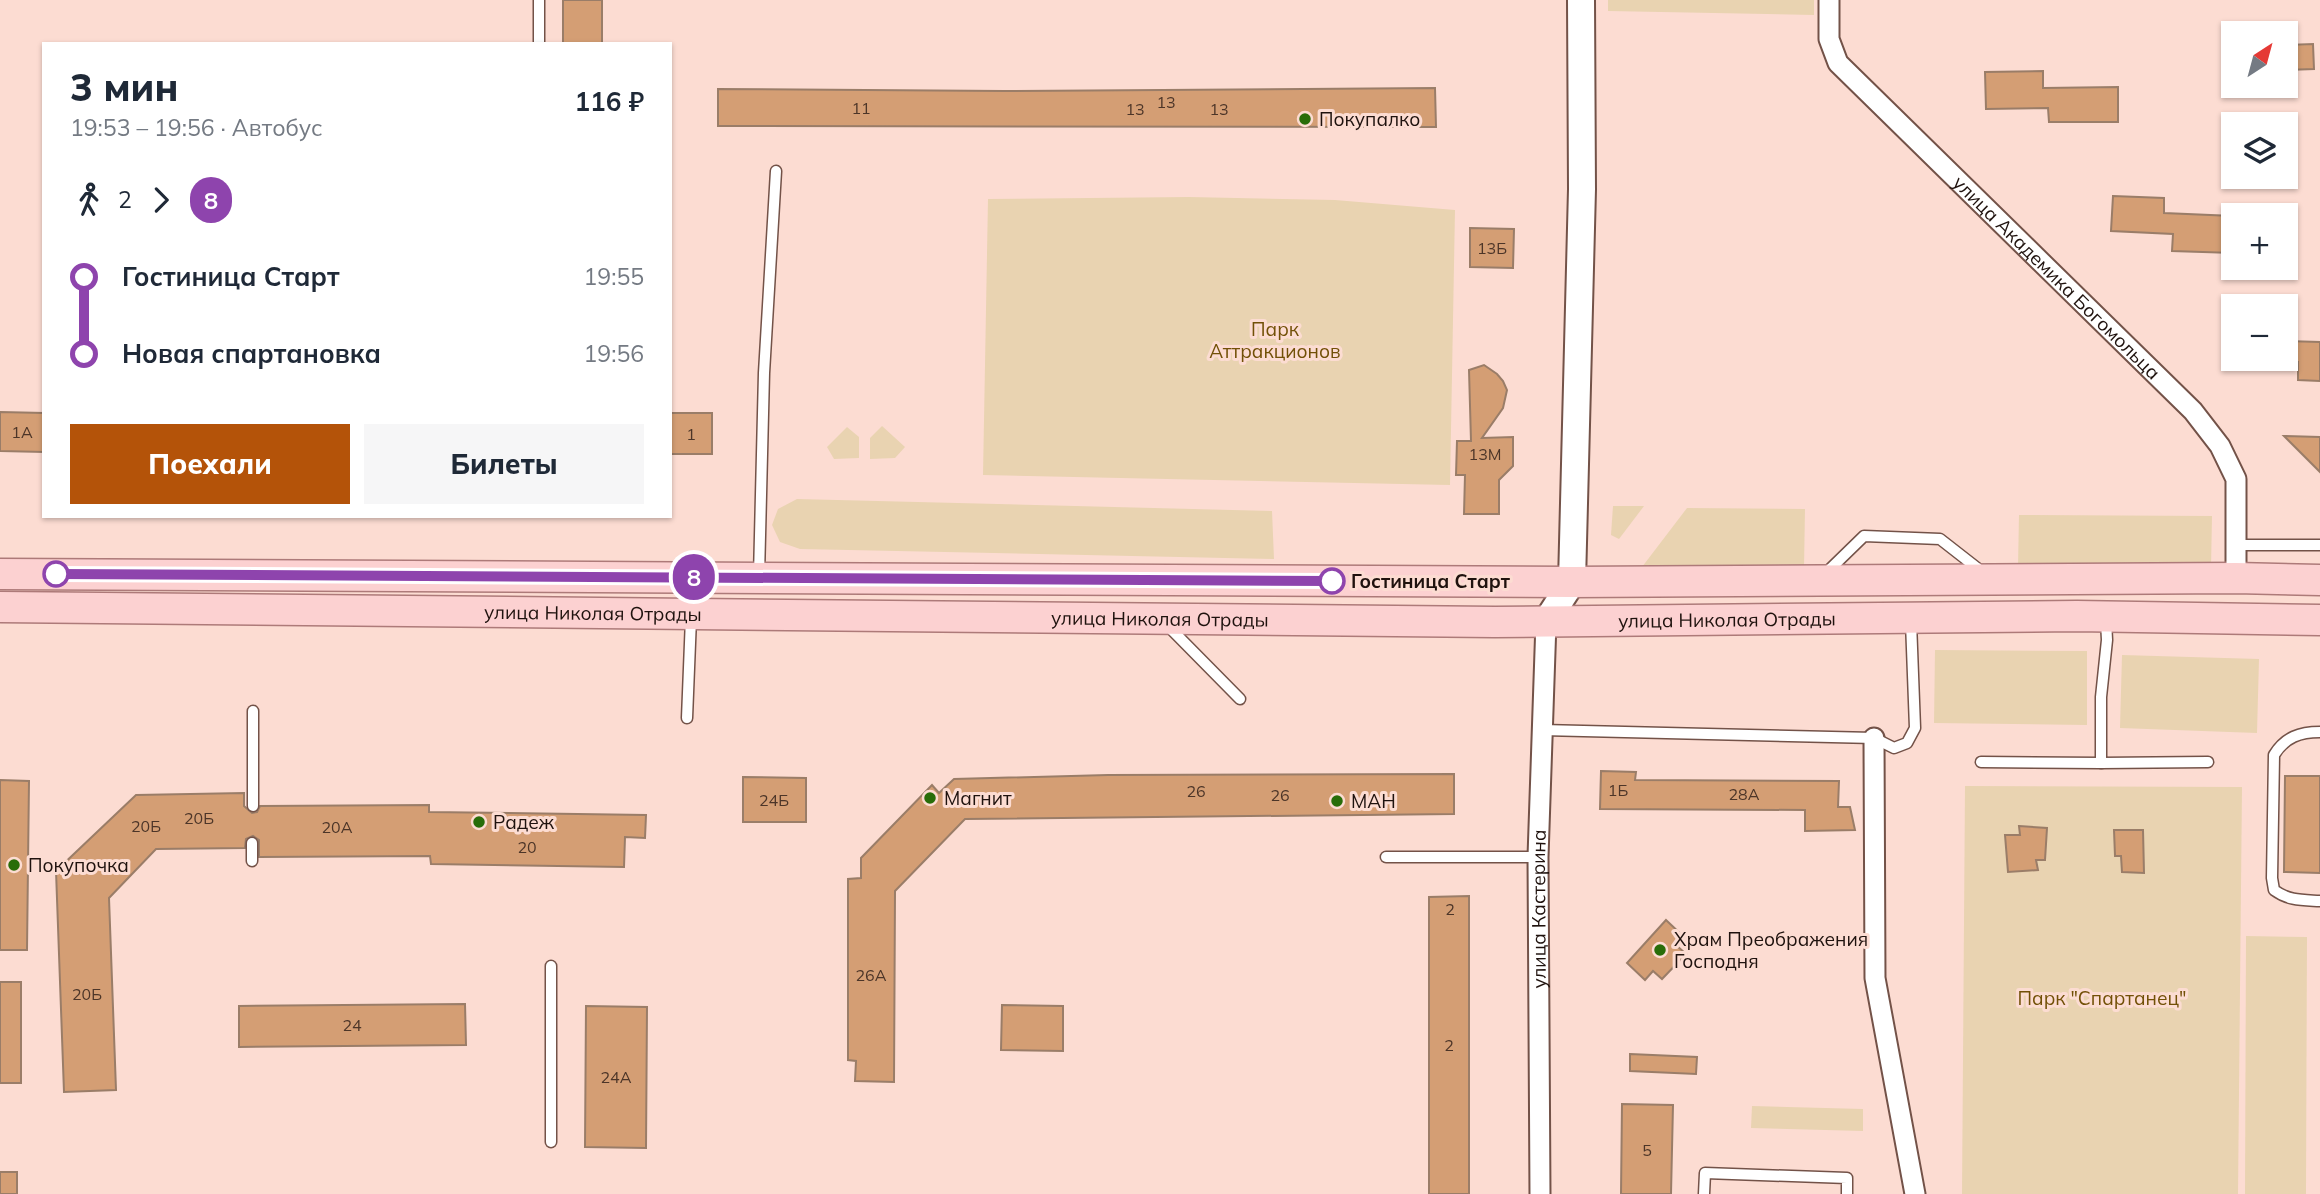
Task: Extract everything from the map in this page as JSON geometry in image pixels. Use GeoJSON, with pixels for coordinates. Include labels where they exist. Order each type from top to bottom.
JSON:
{"type":"FeatureCollection","features":[{"type":"Feature","properties":{"kind":"main road","name":"улица Николая Отрады"},"geometry":{"type":"LineString","coordinates":[[0,574],[1572,582],[2236,578],[2320,580]]}},
{"type":"Feature","properties":{"kind":"main road","name":"улица Николая Отрады"},"geometry":{"type":"LineString","coordinates":[[0,607],[1161,620],[1546,622],[2106,617],[2320,620]]}},
{"type":"Feature","properties":{"kind":"street"},"geometry":{"type":"LineString","coordinates":[[1546,622],[1572,582],[1582,189],[1581,0]]}},
{"type":"Feature","properties":{"kind":"street","name":"улица Академика Богомольца"},"geometry":{"type":"LineString","coordinates":[[1829,0],[1829,39],[1838,62],[2193,411],[2220,446],[2235,480],[2236,578]]}},
{"type":"Feature","properties":{"kind":"street","name":"улица Кастерина"},"geometry":{"type":"LineString","coordinates":[[1540,1194],[1538,857],[1546,622]]}},
{"type":"Feature","properties":{"kind":"street"},"geometry":{"type":"LineString","coordinates":[[1874,738],[1875,978],[1915,1194]]}},
{"type":"Feature","properties":{"kind":"lane"},"geometry":{"type":"LineString","coordinates":[[539,0],[539,42]]}},
{"type":"Feature","properties":{"kind":"lane"},"geometry":{"type":"LineString","coordinates":[[759,578],[764,373],[776,171]]}},
{"type":"Feature","properties":{"kind":"lane"},"geometry":{"type":"LineString","coordinates":[[1817,581],[1864,536],[1940,539],[1992,580]]}},
{"type":"Feature","properties":{"kind":"lane"},"geometry":{"type":"LineString","coordinates":[[2237,545],[2320,545]]}},
{"type":"Feature","properties":{"kind":"lane"},"geometry":{"type":"LineString","coordinates":[[687,718],[691,615]]}},
{"type":"Feature","properties":{"kind":"lane"},"geometry":{"type":"LineString","coordinates":[[2101,763],[2101,697],[2107,640],[2106,617]]}},
{"type":"Feature","properties":{"kind":"lane"},"geometry":{"type":"LineString","coordinates":[[1542,730],[1874,738],[1894,748],[1908,743],[1914,733],[1911,618]]}},
{"type":"Feature","properties":{"kind":"lane"},"geometry":{"type":"LineString","coordinates":[[1161,620],[1240,699]]}},
{"type":"Feature","properties":{"kind":"lane"},"geometry":{"type":"LineString","coordinates":[[253,711],[253,806]]}},
{"type":"Feature","properties":{"kind":"lane"},"geometry":{"type":"LineString","coordinates":[[2320,732],[2290,737],[2279,746],[2274,755],[2272,878],[2274,890],[2281,895],[2294,900],[2320,901]]}},
{"type":"Feature","properties":{"kind":"lane"},"geometry":{"type":"LineString","coordinates":[[1981,762],[2208,762]]}},
{"type":"Feature","properties":{"kind":"lane"},"geometry":{"type":"LineString","coordinates":[[251,843],[252,861]]}},
{"type":"Feature","properties":{"kind":"lane"},"geometry":{"type":"LineString","coordinates":[[1386,857],[1538,857]]}},
{"type":"Feature","properties":{"kind":"lane"},"geometry":{"type":"LineString","coordinates":[[551,966],[551,1142]]}},
{"type":"Feature","properties":{"kind":"lane"},"geometry":{"type":"LineString","coordinates":[[1704,1194],[1705,1173],[1847,1178],[1847,1194]]}},
{"type":"Feature","properties":{"kind":"green space"},"geometry":{"type":"Polygon","coordinates":[[[1608,0],[1814,0],[1814,15],[1608,11],[1608,0]]]}},
{"type":"Feature","properties":{"kind":"green space","name":"Парк Аттракционов"},"geometry":{"type":"Polygon","coordinates":[[[1189,197],[1335,200],[1455,210],[1450,485],[983,475],[988,199],[1189,197]]]}},
{"type":"Feature","properties":{"kind":"green space"},"geometry":{"type":"Polygon","coordinates":[[[882,426],[905,447],[895,458],[870,459],[870,438],[882,426]]]}},
{"type":"Feature","properties":{"kind":"green space"},"geometry":{"type":"Polygon","coordinates":[[[847,427],[859,437],[859,458],[834,459],[827,447],[847,427]]]}},
{"type":"Feature","properties":{"kind":"green space"},"geometry":{"type":"Polygon","coordinates":[[[797,499],[1272,511],[1274,559],[800,549],[780,542],[772,525],[778,509],[797,499]]]}},
{"type":"Feature","properties":{"kind":"green space"},"geometry":{"type":"Polygon","coordinates":[[[1613,506],[1644,506],[1619,539],[1611,535],[1613,506]]]}},
{"type":"Feature","properties":{"kind":"green space"},"geometry":{"type":"Polygon","coordinates":[[[1687,508],[1805,509],[1804,568],[1642,567],[1687,508]]]}},
{"type":"Feature","properties":{"kind":"green space"},"geometry":{"type":"Polygon","coordinates":[[[2019,515],[2212,516],[2211,568],[2018,566],[2019,515]]]}},
{"type":"Feature","properties":{"kind":"green space"},"geometry":{"type":"Polygon","coordinates":[[[1935,650],[2087,651],[2087,725],[1934,723],[1935,650]]]}},
{"type":"Feature","properties":{"kind":"green space"},"geometry":{"type":"Polygon","coordinates":[[[2122,655],[2259,659],[2257,733],[2120,728],[2122,655]]]}},
{"type":"Feature","properties":{"kind":"green space","name":"Парк \"Спартанец\""},"geometry":{"type":"Polygon","coordinates":[[[1965,786],[2242,787],[2238,1194],[1962,1194],[1965,786]]]}},
{"type":"Feature","properties":{"kind":"green space"},"geometry":{"type":"Polygon","coordinates":[[[2246,936],[2307,937],[2306,1194],[2245,1194],[2246,936]]]}},
{"type":"Feature","properties":{"kind":"green space"},"geometry":{"type":"Polygon","coordinates":[[[1752,1106],[1863,1109],[1863,1131],[1751,1128],[1752,1106]]]}},
{"type":"Feature","properties":{"kind":"building"},"geometry":{"type":"Polygon","coordinates":[[[563,0],[602,0],[602,42],[563,42],[563,0]]]}},
{"type":"Feature","properties":{"kind":"building"},"geometry":{"type":"Polygon","coordinates":[[[2313,44],[2314,69],[2298,70],[2298,45],[2313,44]]]}},
{"type":"Feature","properties":{"kind":"building"},"geometry":{"type":"Polygon","coordinates":[[[2043,71],[2043,88],[2118,87],[2118,122],[2049,122],[2048,108],[1986,109],[1985,72],[2043,71]]]}},
{"type":"Feature","properties":{"kind":"building"},"geometry":{"type":"Polygon","coordinates":[[[1435,88],[1436,127],[718,126],[718,89],[1003,91],[1435,88]]]}},
{"type":"Feature","properties":{"kind":"building"},"geometry":{"type":"Polygon","coordinates":[[[2113,196],[2164,198],[2164,213],[2221,215],[2221,253],[2172,251],[2173,234],[2111,231],[2113,196]]]}},
{"type":"Feature","properties":{"kind":"building"},"geometry":{"type":"Polygon","coordinates":[[[1470,228],[1514,229],[1513,268],[1470,267],[1470,228]]]}},
{"type":"Feature","properties":{"kind":"building"},"geometry":{"type":"Polygon","coordinates":[[[2298,341],[2320,342],[2320,381],[2298,380],[2298,341]]]}},
{"type":"Feature","properties":{"kind":"building"},"geometry":{"type":"Polygon","coordinates":[[[1484,365],[1497,374],[1507,390],[1503,408],[1482,438],[1513,437],[1513,466],[1499,480],[1499,514],[1464,514],[1465,475],[1456,475],[1457,441],[1471,441],[1469,370],[1484,365]]]}},
{"type":"Feature","properties":{"kind":"building"},"geometry":{"type":"Polygon","coordinates":[[[0,412],[42,413],[42,452],[0,451],[0,412]]]}},
{"type":"Feature","properties":{"kind":"building"},"geometry":{"type":"Polygon","coordinates":[[[672,413],[712,413],[712,454],[672,454],[672,413]]]}},
{"type":"Feature","properties":{"kind":"building"},"geometry":{"type":"Polygon","coordinates":[[[2284,436],[2320,437],[2320,472],[2284,436]]]}},
{"type":"Feature","properties":{"kind":"building"},"geometry":{"type":"Polygon","coordinates":[[[1601,771],[1636,772],[1635,780],[1839,781],[1838,807],[1850,807],[1855,830],[1805,831],[1805,810],[1600,809],[1601,771]]]}},
{"type":"Feature","properties":{"kind":"building"},"geometry":{"type":"Polygon","coordinates":[[[1454,774],[1454,814],[965,819],[895,891],[894,1082],[855,1081],[856,1061],[848,1060],[848,879],[861,878],[861,858],[932,785],[939,793],[954,779],[1108,775],[1454,774]]]}},
{"type":"Feature","properties":{"kind":"building"},"geometry":{"type":"Polygon","coordinates":[[[2285,776],[2320,776],[2320,873],[2284,872],[2285,776]]]}},
{"type":"Feature","properties":{"kind":"building"},"geometry":{"type":"Polygon","coordinates":[[[743,777],[806,778],[806,822],[743,822],[743,777]]]}},
{"type":"Feature","properties":{"kind":"building","name":"Покупочка"},"geometry":{"type":"Polygon","coordinates":[[[0,780],[29,781],[27,950],[0,950],[0,780]]]}},
{"type":"Feature","properties":{"kind":"building"},"geometry":{"type":"Polygon","coordinates":[[[244,793],[244,806],[252,813],[257,812],[260,806],[429,805],[429,812],[646,815],[645,838],[625,837],[624,867],[431,864],[430,856],[259,857],[259,840],[253,836],[246,839],[245,848],[156,849],[109,898],[116,1090],[64,1092],[56,871],[136,795],[244,793]]]}},
{"type":"Feature","properties":{"kind":"building"},"geometry":{"type":"Polygon","coordinates":[[[2019,826],[2047,828],[2045,860],[2036,860],[2038,870],[2008,872],[2005,835],[2020,835],[2019,826]]]}},
{"type":"Feature","properties":{"kind":"building"},"geometry":{"type":"Polygon","coordinates":[[[2114,830],[2143,830],[2144,873],[2122,872],[2121,856],[2115,856],[2114,830]]]}},
{"type":"Feature","properties":{"kind":"building"},"geometry":{"type":"Polygon","coordinates":[[[1469,896],[1469,1194],[1429,1194],[1429,897],[1469,896]]]}},
{"type":"Feature","properties":{"kind":"building","name":"Храм Преображения Господня"},"geometry":{"type":"Polygon","coordinates":[[[1666,920],[1684,937],[1676,945],[1686,954],[1662,979],[1653,971],[1645,980],[1627,963],[1666,920]]]}},
{"type":"Feature","properties":{"kind":"building"},"geometry":{"type":"Polygon","coordinates":[[[0,982],[21,982],[21,1083],[0,1083],[0,982]]]}},
{"type":"Feature","properties":{"kind":"building"},"geometry":{"type":"Polygon","coordinates":[[[465,1004],[466,1045],[239,1047],[239,1006],[465,1004]]]}},
{"type":"Feature","properties":{"kind":"building"},"geometry":{"type":"Polygon","coordinates":[[[1002,1005],[1063,1006],[1063,1051],[1001,1050],[1002,1005]]]}},
{"type":"Feature","properties":{"kind":"building"},"geometry":{"type":"Polygon","coordinates":[[[586,1006],[647,1007],[646,1148],[585,1147],[586,1006]]]}},
{"type":"Feature","properties":{"kind":"building"},"geometry":{"type":"Polygon","coordinates":[[[1630,1054],[1697,1057],[1696,1074],[1630,1071],[1630,1054]]]}},
{"type":"Feature","properties":{"kind":"building"},"geometry":{"type":"Polygon","coordinates":[[[1622,1104],[1673,1105],[1671,1194],[1621,1194],[1622,1104]]]}},
{"type":"Feature","properties":{"kind":"building"},"geometry":{"type":"Polygon","coordinates":[[[0,1172],[17,1172],[17,1194],[0,1194],[0,1172]]]}},
{"type":"Feature","properties":{"kind":"bus line","name":"8"},"geometry":{"type":"LineString","coordinates":[[56,574],[1332,581]]}},
{"type":"Feature","properties":{"kind":"place","name":"Покупалко"},"geometry":{"type":"Point","coordinates":[1305,119]}},
{"type":"Feature","properties":{"kind":"place","name":"Гостиница Старт"},"geometry":{"type":"Point","coordinates":[1332,581]}},
{"type":"Feature","properties":{"kind":"place","name":"Магнит"},"geometry":{"type":"Point","coordinates":[930,798]}},
{"type":"Feature","properties":{"kind":"place","name":"МАН"},"geometry":{"type":"Point","coordinates":[1337,801]}},
{"type":"Feature","properties":{"kind":"place","name":"Радеж"},"geometry":{"type":"Point","coordinates":[479,822]}},
{"type":"Feature","properties":{"kind":"place","name":"Покупочка"},"geometry":{"type":"Point","coordinates":[14,865]}},
{"type":"Feature","properties":{"kind":"place","name":"Храм Преображения Господня"},"geometry":{"type":"Point","coordinates":[1660,950]}}]}
